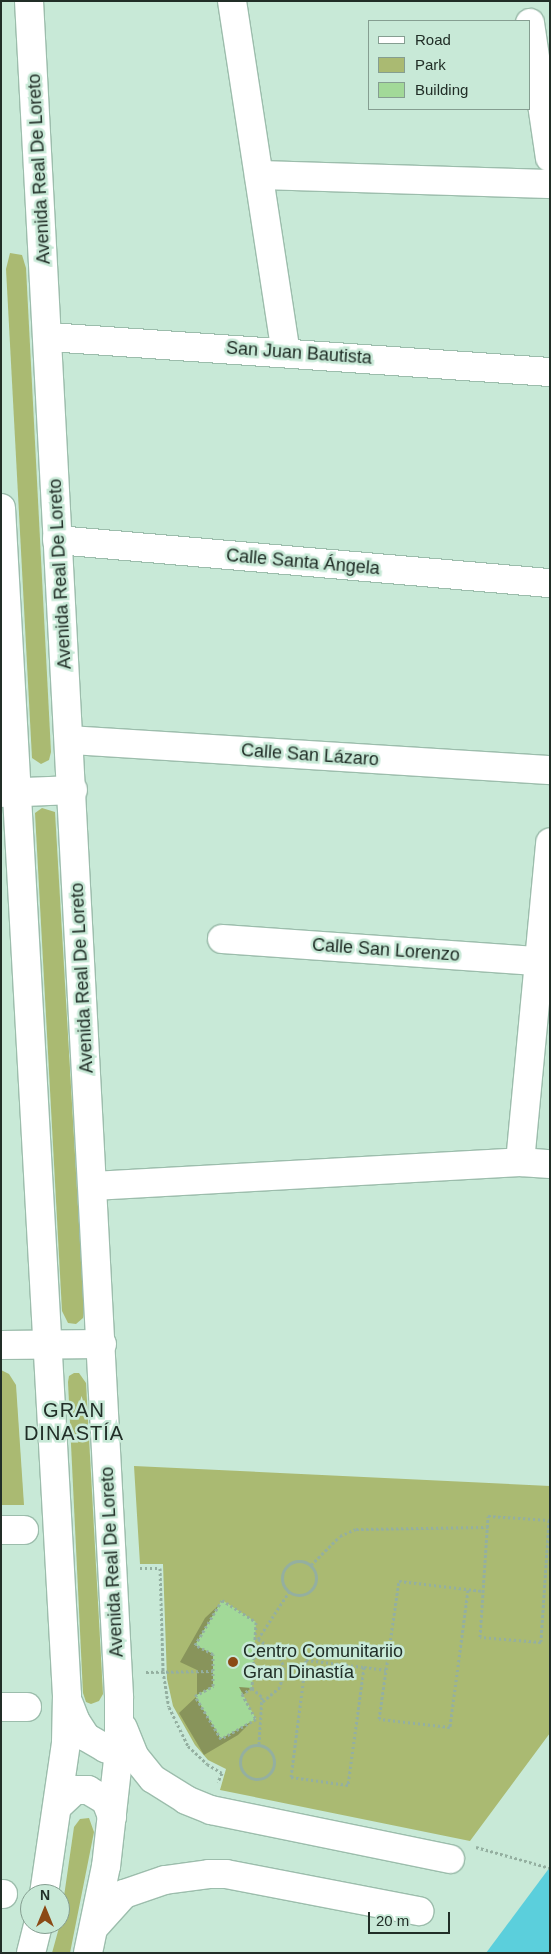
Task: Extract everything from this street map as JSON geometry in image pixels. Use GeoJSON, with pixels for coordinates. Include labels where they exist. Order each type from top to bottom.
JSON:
{"type":"FeatureCollection","features":[{"type":"Feature","properties":{"kind":"street","name":"Avenida Real De Loreto"},"geometry":{"type":"LineString","coordinates":[[29,1],[49,337],[57,540],[73,790],[119,1704],[125,1764],[112,1817],[106,1866],[91,1941]]}},
{"type":"Feature","properties":{"kind":"street"},"geometry":{"type":"LineString","coordinates":[[232,1],[286,352]]}},
{"type":"Feature","properties":{"kind":"street"},"geometry":{"type":"LineString","coordinates":[[526,1],[530,20]]}},
{"type":"Feature","properties":{"kind":"street"},"geometry":{"type":"LineString","coordinates":[[531,29],[550,158]]}},
{"type":"Feature","properties":{"kind":"street"},"geometry":{"type":"LineString","coordinates":[[259,175],[550,184]]}},
{"type":"Feature","properties":{"kind":"street","name":"San Juan Bautista"},"geometry":{"type":"LineString","coordinates":[[49,337],[286,352],[550,372]]}},
{"type":"Feature","properties":{"kind":"street"},"geometry":{"type":"LineString","coordinates":[[1,508],[9,792],[69,1699],[66,1743],[46,1884]]}},
{"type":"Feature","properties":{"kind":"street","name":"Calle Santa Ángela"},"geometry":{"type":"LineString","coordinates":[[57,540],[550,583]]}},
{"type":"Feature","properties":{"kind":"street","name":"Calle San Lázaro"},"geometry":{"type":"LineString","coordinates":[[70,740],[550,770]]}},
{"type":"Feature","properties":{"kind":"street"},"geometry":{"type":"LineString","coordinates":[[9,792],[73,790]]}},
{"type":"Feature","properties":{"kind":"street"},"geometry":{"type":"LineString","coordinates":[[520,1162],[545,961],[550,842]]}},
{"type":"Feature","properties":{"kind":"street","name":"Calle San Lorenzo"},"geometry":{"type":"LineString","coordinates":[[222,939],[545,961]]}},
{"type":"Feature","properties":{"kind":"street"},"geometry":{"type":"LineString","coordinates":[[93,1186],[520,1162],[550,1164]]}},
{"type":"Feature","properties":{"kind":"street"},"geometry":{"type":"LineString","coordinates":[[1,1345],[102,1344]]}},
{"type":"Feature","properties":{"kind":"street"},"geometry":{"type":"LineString","coordinates":[[69,1699],[84,1720],[98,1722],[111,1717],[119,1704]]}},
{"type":"Feature","properties":{"kind":"street"},"geometry":{"type":"LineString","coordinates":[[69,1699],[86,1737],[105,1748],[125,1764]]}},
{"type":"Feature","properties":{"kind":"street"},"geometry":{"type":"LineString","coordinates":[[59,1796],[64,1775],[77,1758],[105,1750],[166,1789],[211,1810],[462,1853]]}},
{"type":"Feature","properties":{"kind":"street"},"geometry":{"type":"LineString","coordinates":[[59,1796],[75,1790],[88,1790],[106,1801],[112,1817]]}},
{"type":"Feature","properties":{"kind":"street"},"geometry":{"type":"LineString","coordinates":[[106,1866],[115,1882],[140,1887]]}},
{"type":"Feature","properties":{"kind":"street"},"geometry":{"type":"LineString","coordinates":[[91,1941],[114,1901],[140,1887],[187,1876],[226,1874],[418,1912]]}},
{"type":"Feature","properties":{"kind":"street"},"geometry":{"type":"LineString","coordinates":[[31,1953],[36,1934]]}},
{"type":"Feature","properties":{"kind":"path"},"geometry":{"type":"LineString","coordinates":[[488,1516],[549,1520],[541,1642],[480,1637],[483,1591],[488,1516]]}},
{"type":"Feature","properties":{"kind":"path"},"geometry":{"type":"LineString","coordinates":[[311,1565],[340,1536],[356,1529],[488,1527]]}},
{"type":"Feature","properties":{"kind":"path"},"geometry":{"type":"LineString","coordinates":[[295,1561],[311,1565],[316,1581],[310,1591],[300,1595],[289,1592],[282,1582],[286,1567],[295,1561]]}},
{"type":"Feature","properties":{"kind":"path"},"geometry":{"type":"LineString","coordinates":[[135,1569],[160,1568],[162,1671],[169,1707],[188,1746],[206,1764],[222,1773],[217,1786]]}},
{"type":"Feature","properties":{"kind":"path"},"geometry":{"type":"LineString","coordinates":[[468,1590],[450,1727],[380,1719],[399,1580],[483,1591]]}},
{"type":"Feature","properties":{"kind":"path"},"geometry":{"type":"LineString","coordinates":[[255,1643],[289,1592]]}},
{"type":"Feature","properties":{"kind":"path"},"geometry":{"type":"LineString","coordinates":[[222,1600],[256,1622],[252,1688],[242,1694],[256,1719],[221,1739],[195,1696],[213,1686],[213,1654],[195,1645],[222,1600]]}},
{"type":"Feature","properties":{"kind":"path"},"geometry":{"type":"LineString","coordinates":[[258,1639],[278,1653],[284,1667],[280,1686],[262,1702]]}},
{"type":"Feature","properties":{"kind":"path"},"geometry":{"type":"LineString","coordinates":[[364,1667],[348,1785],[291,1777],[306,1660],[364,1667],[386,1670]]}},
{"type":"Feature","properties":{"kind":"path"},"geometry":{"type":"LineString","coordinates":[[118,1672],[213,1671]]}},
{"type":"Feature","properties":{"kind":"path"},"geometry":{"type":"LineString","coordinates":[[252,1688],[262,1697],[259,1744]]}},
{"type":"Feature","properties":{"kind":"path"},"geometry":{"type":"LineString","coordinates":[[259,1744],[269,1749],[274,1760],[268,1775],[257,1779],[243,1772],[240,1760],[248,1747],[259,1744]]}},
{"type":"Feature","properties":{"kind":"path"},"geometry":{"type":"LineString","coordinates":[[462,1853],[531,1861],[550,1868]]}},
{"type":"Feature","properties":{"kind":"green space"},"geometry":{"type":"Polygon","coordinates":[[[10,253],[22,255],[26,268],[51,752],[49,760],[41,764],[32,758],[6,269],[10,253]]]}},
{"type":"Feature","properties":{"kind":"green space"},"geometry":{"type":"Polygon","coordinates":[[[42,808],[55,812],[84,1310],[83,1318],[76,1324],[68,1323],[62,1311],[35,813],[42,808]]]}},
{"type":"Feature","properties":{"kind":"green space"},"geometry":{"type":"Polygon","coordinates":[[[1,1370],[9,1374],[16,1385],[24,1505],[1,1505],[1,1370]]]}},
{"type":"Feature","properties":{"kind":"green space"},"geometry":{"type":"Polygon","coordinates":[[[79,1373],[86,1383],[103,1694],[99,1701],[91,1704],[86,1702],[83,1693],[68,1382],[69,1376],[79,1373]]]}},
{"type":"Feature","properties":{"kind":"green space"},"geometry":{"type":"Polygon","coordinates":[[[134,1466],[550,1486],[550,1733],[470,1841],[220,1790],[226,1769],[208,1760],[195,1745],[173,1706],[167,1679],[163,1564],[140,1564],[134,1466]]]}},
{"type":"Feature","properties":{"kind":"green space"},"geometry":{"type":"Polygon","coordinates":[[[89,1818],[94,1832],[70,1953],[52,1953],[57,1934],[70,1934],[70,1884],[66,1884],[74,1827],[80,1819],[89,1818]]]}},
{"type":"Feature","properties":{"kind":"water"},"geometry":{"type":"Polygon","coordinates":[[[550,1867],[550,1953],[486,1953],[550,1867]]]}},
{"type":"Feature","properties":{"kind":"building","name":"Centro Comunitariio Gran Dinastía"},"geometry":{"type":"Polygon","coordinates":[[[222,1600],[256,1622],[252,1688],[239,1687],[256,1719],[221,1739],[195,1696],[213,1686],[213,1654],[195,1645],[222,1600]]]}},
{"type":"Feature","properties":{"kind":"place","name":"Centro Comunitariio Gran Dinastía"},"geometry":{"type":"Point","coordinates":[233,1662]}},
{"type":"Feature","properties":{"kind":"district","name":"GRAN DINASTÍA"},"geometry":{"type":"Point","coordinates":[74,1422]}}]}
